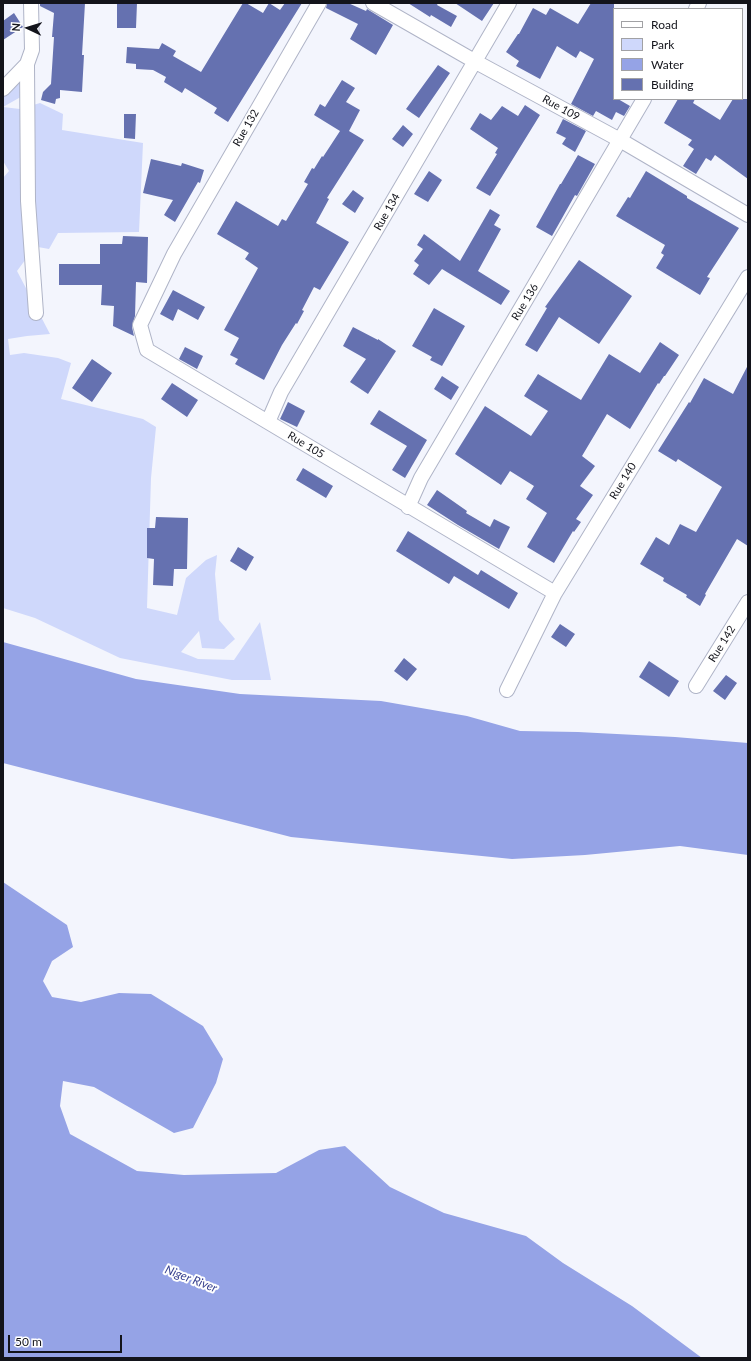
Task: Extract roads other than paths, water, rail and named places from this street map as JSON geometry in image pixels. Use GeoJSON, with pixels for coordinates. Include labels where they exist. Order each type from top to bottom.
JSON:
{"type":"FeatureCollection","features":[{"type":"Feature","properties":{"kind":"street"},"geometry":{"type":"LineString","coordinates":[[31,3],[32,50],[27,64],[28,202],[36,313]]}},
{"type":"Feature","properties":{"kind":"street","name":"Rue 132"},"geometry":{"type":"LineString","coordinates":[[174,254],[319,3]]}},
{"type":"Feature","properties":{"kind":"street","name":"Rue 109"},"geometry":{"type":"LineString","coordinates":[[373,3],[476,62],[620,140],[748,215]]}},
{"type":"Feature","properties":{"kind":"street","name":"Rue 134"},"geometry":{"type":"LineString","coordinates":[[268,422],[281,392],[476,62],[509,3]]}},
{"type":"Feature","properties":{"kind":"street"},"geometry":{"type":"LineString","coordinates":[[3,88],[27,64]]}},
{"type":"Feature","properties":{"kind":"street","name":"Rue 136"},"geometry":{"type":"LineString","coordinates":[[408,507],[421,478],[643,100]]}},
{"type":"Feature","properties":{"kind":"street","name":"Rue 105"},"geometry":{"type":"LineString","coordinates":[[174,254],[140,325],[146,350],[555,593]]}},
{"type":"Feature","properties":{"kind":"street","name":"Rue 140"},"geometry":{"type":"LineString","coordinates":[[507,690],[555,593],[748,277]]}},
{"type":"Feature","properties":{"kind":"street","name":"Rue 142"},"geometry":{"type":"LineString","coordinates":[[696,686],[748,602]]}},
{"type":"Feature","properties":{"kind":"water"},"geometry":{"type":"Polygon","coordinates":[[[3,642],[136,679],[240,694],[381,701],[467,716],[520,731],[578,732],[675,737],[748,743],[748,855],[680,846],[585,855],[512,859],[291,837],[3,763],[3,642]]]}},
{"type":"Feature","properties":{"kind":"water","name":"Niger River"},"geometry":{"type":"Polygon","coordinates":[[[3,882],[67,925],[73,947],[52,961],[43,981],[52,997],[81,1002],[119,993],[151,994],[203,1026],[223,1059],[216,1083],[193,1128],[174,1133],[94,1087],[63,1081],[60,1106],[70,1134],[137,1171],[184,1175],[276,1173],[319,1150],[345,1146],[390,1187],[444,1213],[526,1236],[563,1263],[632,1306],[702,1358],[3,1358],[3,882]]]}}]}
